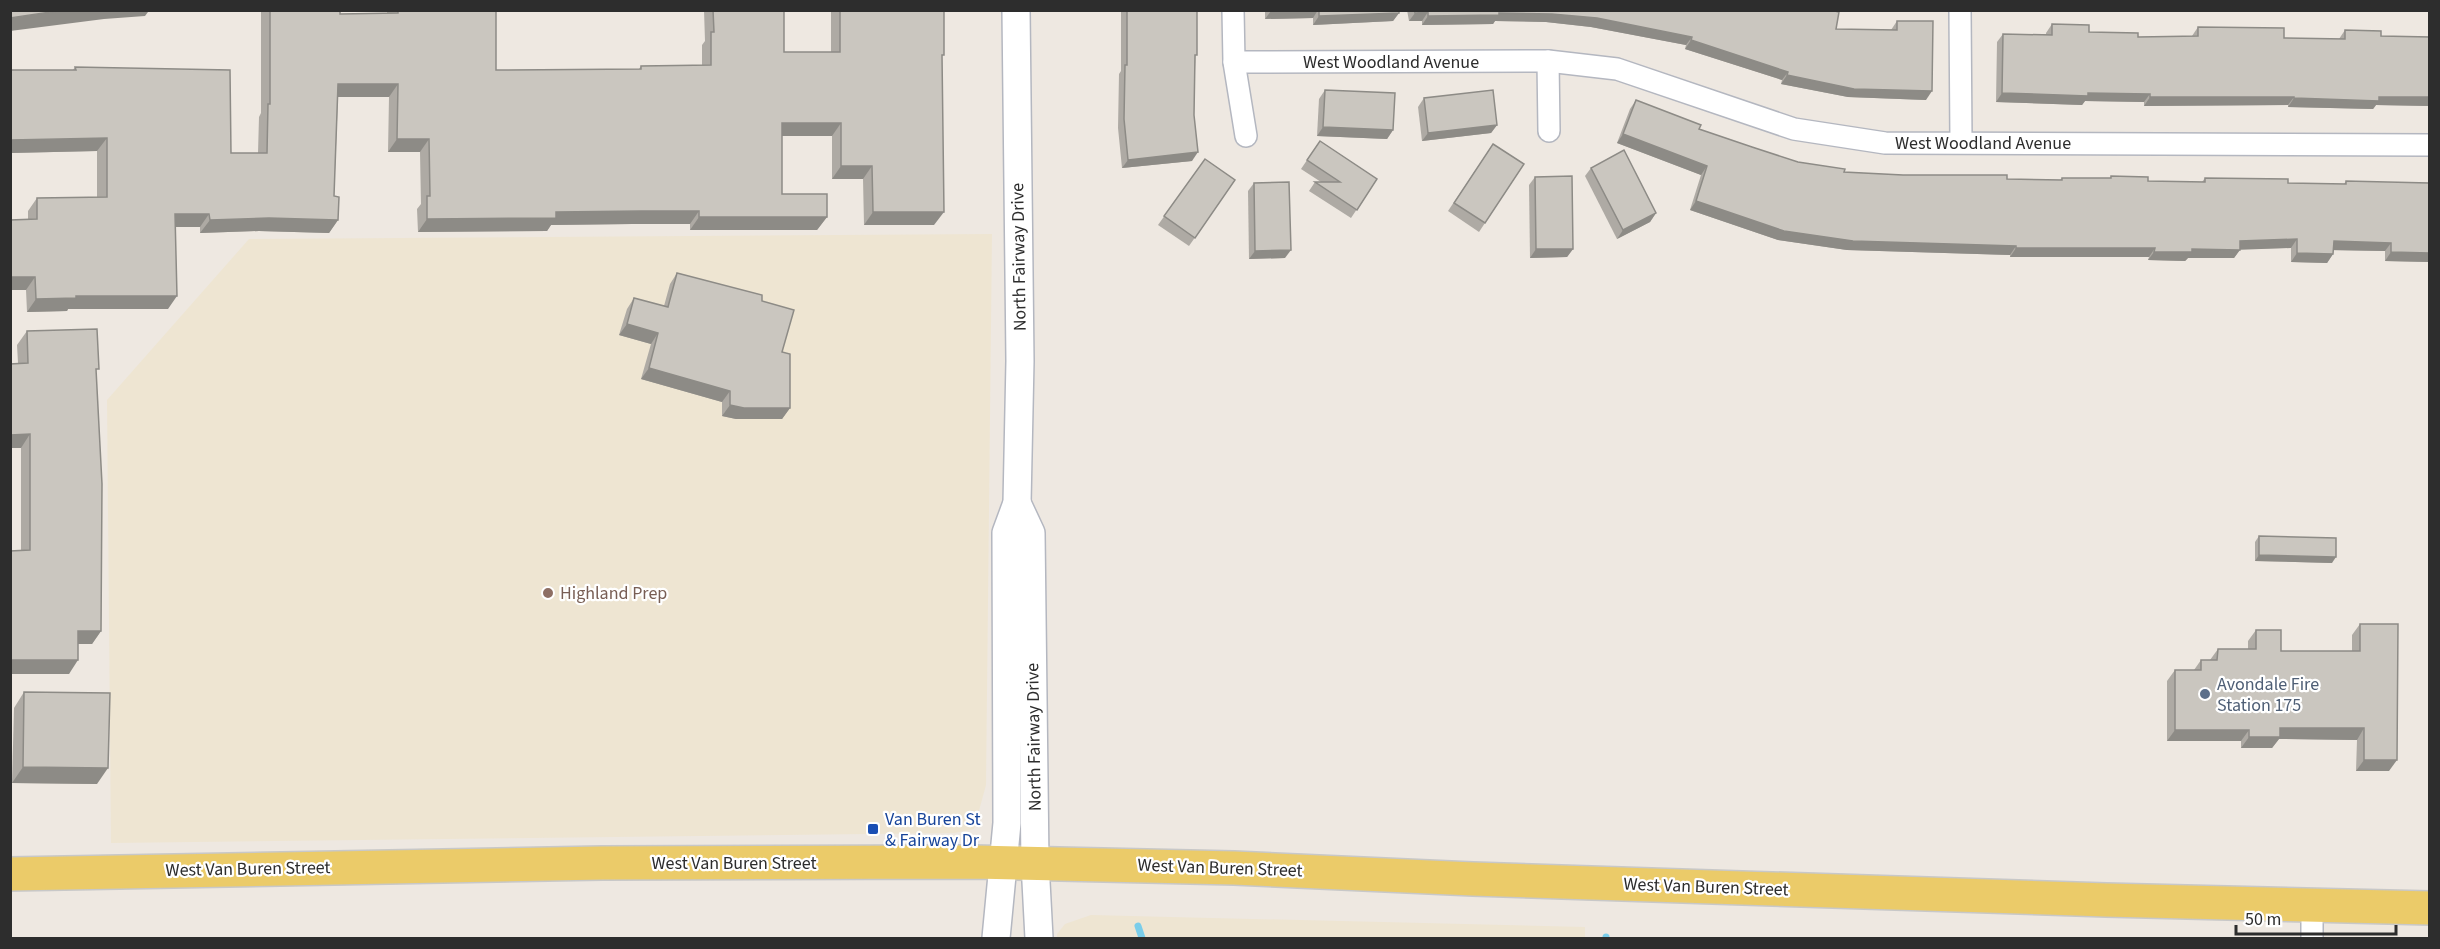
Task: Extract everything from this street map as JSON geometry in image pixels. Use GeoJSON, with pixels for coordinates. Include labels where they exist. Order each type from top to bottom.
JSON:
{"type":"FeatureCollection","features":[{"type":"Feature","properties":{"kind":"main road","name":"West Van Buren Street"},"geometry":{"type":"LineString","coordinates":[[10,874],[602,863],[1003,862],[1234,868],[1473,879],[2106,900],[2430,908]]}},
{"type":"Feature","properties":{"kind":"street","name":"North Fairway Drive"},"geometry":{"type":"LineString","coordinates":[[996,939],[1007,823],[1006,533],[1017,503],[1020,361],[1016,10]]}},
{"type":"Feature","properties":{"kind":"street"},"geometry":{"type":"LineString","coordinates":[[1233,10],[1234,62],[1246,136]]}},
{"type":"Feature","properties":{"kind":"street"},"geometry":{"type":"LineString","coordinates":[[1960,10],[1961,142]]}},
{"type":"Feature","properties":{"kind":"street"},"geometry":{"type":"LineString","coordinates":[[1548,61],[1549,131]]}},
{"type":"Feature","properties":{"kind":"street","name":"West Woodland Avenue"},"geometry":{"type":"LineString","coordinates":[[1234,62],[1548,61],[1617,69],[1794,129],[1885,143],[2430,145]]}},
{"type":"Feature","properties":{"kind":"street","name":"North Fairway Drive"},"geometry":{"type":"LineString","coordinates":[[1017,503],[1031,533],[1035,863],[1040,939]]}},
{"type":"Feature","properties":{"kind":"street"},"geometry":{"type":"LineString","coordinates":[[2312,904],[2312,939]]}},
{"type":"Feature","properties":{"kind":"shaded area","name":"Highland Prep"},"geometry":{"type":"Polygon","coordinates":[[[992,234],[986,785],[974,829],[954,833],[111,843],[107,400],[249,239],[992,234]]]}},
{"type":"Feature","properties":{"kind":"shaded area"},"geometry":{"type":"Polygon","coordinates":[[[1091,915],[1585,927],[1585,938],[1057,938],[1057,934],[1065,924],[1091,915]]]}},
{"type":"Feature","properties":{"kind":"building"},"geometry":{"type":"Polygon","coordinates":[[[10,10],[64,10],[10,18],[10,10]]]}},
{"type":"Feature","properties":{"kind":"building"},"geometry":{"type":"Polygon","coordinates":[[[270,10],[340,10],[340,14],[398,13],[398,10],[496,10],[496,70],[641,69],[641,66],[711,65],[713,10],[784,10],[784,52],[840,52],[840,10],[944,10],[944,55],[942,55],[944,212],[873,212],[872,166],[841,166],[841,123],[782,123],[782,194],[827,194],[827,217],[699,217],[699,211],[641,211],[556,212],[556,218],[427,219],[427,196],[430,196],[429,139],[397,139],[398,84],[338,84],[334,196],[339,197],[338,220],[269,218],[210,220],[209,214],[175,214],[177,296],[76,296],[76,298],[36,299],[35,277],[10,277],[10,220],[37,219],[37,198],[107,197],[107,138],[10,140],[10,70],[76,70],[75,67],[230,70],[231,153],[267,153],[268,104],[270,104],[270,10]]]}},
{"type":"Feature","properties":{"kind":"building"},"geometry":{"type":"Polygon","coordinates":[[[1127,10],[1197,10],[1194,115],[1198,152],[1128,160],[1124,119],[1127,10]]]}},
{"type":"Feature","properties":{"kind":"building"},"geometry":{"type":"Polygon","coordinates":[[[1319,10],[1399,10],[1399,13],[1319,16],[1319,10]]]}},
{"type":"Feature","properties":{"kind":"building"},"geometry":{"type":"Polygon","coordinates":[[[1414,10],[1830,10],[1839,12],[1836,29],[1897,30],[1897,21],[1933,21],[1932,91],[1854,89],[1787,75],[1788,72],[1691,40],[1692,37],[1597,18],[1499,13],[1499,15],[1428,16],[1428,12],[1415,13],[1414,10]]]}},
{"type":"Feature","properties":{"kind":"building"},"geometry":{"type":"Polygon","coordinates":[[[2052,24],[2089,25],[2089,32],[2138,33],[2138,37],[2198,36],[2198,27],[2284,28],[2284,38],[2345,39],[2345,30],[2381,31],[2381,36],[2430,37],[2430,97],[2379,97],[2379,101],[2294,97],[2150,97],[2150,94],[2088,93],[2088,96],[2002,93],[2003,34],[2052,35],[2052,24]]]}},
{"type":"Feature","properties":{"kind":"building"},"geometry":{"type":"Polygon","coordinates":[[[1325,90],[1395,93],[1393,130],[1323,127],[1325,90]]]}},
{"type":"Feature","properties":{"kind":"building"},"geometry":{"type":"Polygon","coordinates":[[[1493,90],[1497,125],[1428,133],[1424,98],[1493,90]]]}},
{"type":"Feature","properties":{"kind":"building"},"geometry":{"type":"Polygon","coordinates":[[[1636,100],[1701,125],[1699,129],[1798,162],[1845,169],[1844,172],[1903,175],[2007,175],[2007,179],[2062,180],[2062,178],[2111,178],[2111,176],[2148,177],[2148,181],[2205,182],[2205,178],[2288,179],[2288,183],[2346,184],[2346,181],[2429,183],[2430,253],[2391,252],[2391,243],[2334,241],[2333,254],[2297,253],[2297,239],[2240,241],[2240,250],[2192,249],[2192,252],[2154,252],[2155,248],[2016,248],[2016,246],[1853,241],[1784,231],[1696,201],[1707,166],[1623,134],[1636,100]]]}},
{"type":"Feature","properties":{"kind":"building"},"geometry":{"type":"Polygon","coordinates":[[[1320,141],[1377,179],[1357,210],[1315,182],[1340,182],[1307,160],[1320,141]]]}},
{"type":"Feature","properties":{"kind":"building"},"geometry":{"type":"Polygon","coordinates":[[[1493,144],[1524,164],[1485,223],[1454,203],[1493,144]]]}},
{"type":"Feature","properties":{"kind":"building"},"geometry":{"type":"Polygon","coordinates":[[[1624,150],[1656,213],[1623,230],[1591,168],[1624,150]]]}},
{"type":"Feature","properties":{"kind":"building"},"geometry":{"type":"Polygon","coordinates":[[[1205,159],[1235,180],[1195,238],[1164,216],[1205,159]]]}},
{"type":"Feature","properties":{"kind":"building"},"geometry":{"type":"Polygon","coordinates":[[[1572,176],[1573,249],[1536,249],[1535,177],[1572,176]]]}},
{"type":"Feature","properties":{"kind":"building"},"geometry":{"type":"Polygon","coordinates":[[[1289,182],[1291,250],[1255,251],[1254,183],[1289,182]]]}},
{"type":"Feature","properties":{"kind":"building"},"geometry":{"type":"Polygon","coordinates":[[[677,273],[762,295],[762,301],[794,310],[782,352],[790,354],[790,408],[744,408],[730,405],[730,391],[649,368],[658,333],[627,324],[634,298],[668,307],[677,273]]]}},
{"type":"Feature","properties":{"kind":"building"},"geometry":{"type":"Polygon","coordinates":[[[97,329],[99,369],[96,369],[102,484],[101,631],[78,631],[78,660],[10,660],[10,551],[30,550],[30,434],[10,435],[10,364],[28,363],[27,331],[97,329]]]}},
{"type":"Feature","properties":{"kind":"building"},"geometry":{"type":"Polygon","coordinates":[[[2259,536],[2336,538],[2336,557],[2259,555],[2259,536]]]}},
{"type":"Feature","properties":{"kind":"building"},"geometry":{"type":"Polygon","coordinates":[[[2360,624],[2398,624],[2397,760],[2364,760],[2364,728],[2280,728],[2280,737],[2249,737],[2249,730],[2175,730],[2175,670],[2201,670],[2201,660],[2217,660],[2218,649],[2256,649],[2256,630],[2281,630],[2281,651],[2360,651],[2360,624]]]}},
{"type":"Feature","properties":{"kind":"building"},"geometry":{"type":"Polygon","coordinates":[[[24,692],[110,693],[108,768],[23,767],[24,692]]]}},
{"type":"Feature","properties":{"kind":"waterway"},"geometry":{"type":"LineString","coordinates":[[1138,926],[1142,938]]}},
{"type":"Feature","properties":{"kind":"place","name":"Highland Prep"},"geometry":{"type":"Point","coordinates":[548,593]}},
{"type":"Feature","properties":{"kind":"place","name":"Avondale Fire Station 175"},"geometry":{"type":"Point","coordinates":[2205,694]}},
{"type":"Feature","properties":{"kind":"place","name":"Van Buren St & Fairway Dr"},"geometry":{"type":"Point","coordinates":[873,829]}}]}
